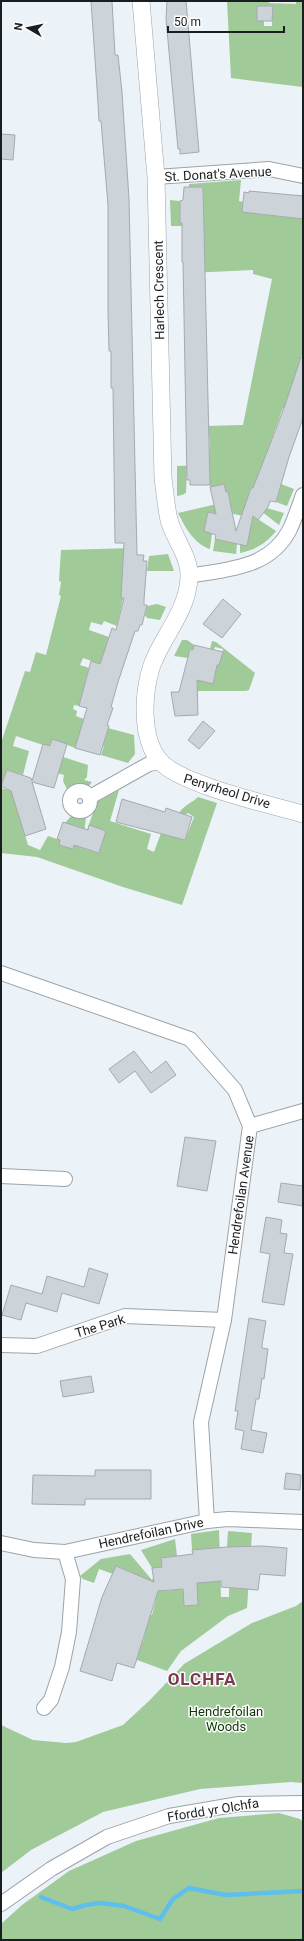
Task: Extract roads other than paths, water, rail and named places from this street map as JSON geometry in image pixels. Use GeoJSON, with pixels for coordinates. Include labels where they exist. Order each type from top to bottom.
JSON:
{"type":"FeatureCollection","features":[{"type":"Feature","properties":{"kind":"street","name":"Harlech Crescent"},"geometry":{"type":"LineString","coordinates":[[141,1],[156,177],[163,478],[169,521],[188,564],[189,576]]}},
{"type":"Feature","properties":{"kind":"street","name":"St. Donat's Avenue"},"geometry":{"type":"LineString","coordinates":[[156,177],[269,169],[303,176]]}},
{"type":"Feature","properties":{"kind":"street"},"geometry":{"type":"LineString","coordinates":[[189,576],[252,564],[275,550],[289,530],[303,495]]}},
{"type":"Feature","properties":{"kind":"street","name":"Penyrheol Drive"},"geometry":{"type":"LineString","coordinates":[[189,576],[186,598],[152,665],[145,701],[149,738],[160,762],[177,775],[195,782],[303,814]]}},
{"type":"Feature","properties":{"kind":"street"},"geometry":{"type":"LineString","coordinates":[[90,797],[148,764],[160,762]]}},
{"type":"Feature","properties":{"kind":"street","name":"Hendrefoilan Avenue"},"geometry":{"type":"LineString","coordinates":[[1,973],[190,1039],[235,1090],[250,1126],[224,1320],[201,1422],[207,1521]]}},
{"type":"Feature","properties":{"kind":"street"},"geometry":{"type":"LineString","coordinates":[[250,1126],[303,1111]]}},
{"type":"Feature","properties":{"kind":"street"},"geometry":{"type":"LineString","coordinates":[[1,1176],[65,1179]]}},
{"type":"Feature","properties":{"kind":"street","name":"The Park"},"geometry":{"type":"LineString","coordinates":[[1,1345],[37,1346],[125,1316],[224,1320]]}},
{"type":"Feature","properties":{"kind":"street","name":"Hendrefoilan Drive"},"geometry":{"type":"LineString","coordinates":[[1,1543],[34,1550],[65,1552],[207,1521],[228,1519],[303,1522]]}},
{"type":"Feature","properties":{"kind":"street"},"geometry":{"type":"LineString","coordinates":[[44,1708],[51,1700],[56,1687],[62,1667],[69,1632],[73,1579],[65,1552]]}},
{"type":"Feature","properties":{"kind":"street","name":"Ffordd yr Olchfa"},"geometry":{"type":"LineString","coordinates":[[1,1904],[52,1869],[107,1837],[169,1816],[239,1804],[303,1803]]}},
{"type":"Feature","properties":{"kind":"waterway"},"geometry":{"type":"LineString","coordinates":[[41,1897],[72,1909],[100,1903],[124,1906],[160,1919],[173,1899],[189,1888],[226,1895],[303,1891]]}},
{"type":"Feature","properties":{"kind":"district","name":"OLCHFA"},"geometry":{"type":"Point","coordinates":[202,1679]}},
{"type":"Feature","properties":{"kind":"park label","name":"Hendrefoilan Woods"},"geometry":{"type":"Point","coordinates":[226,1718]}}]}
